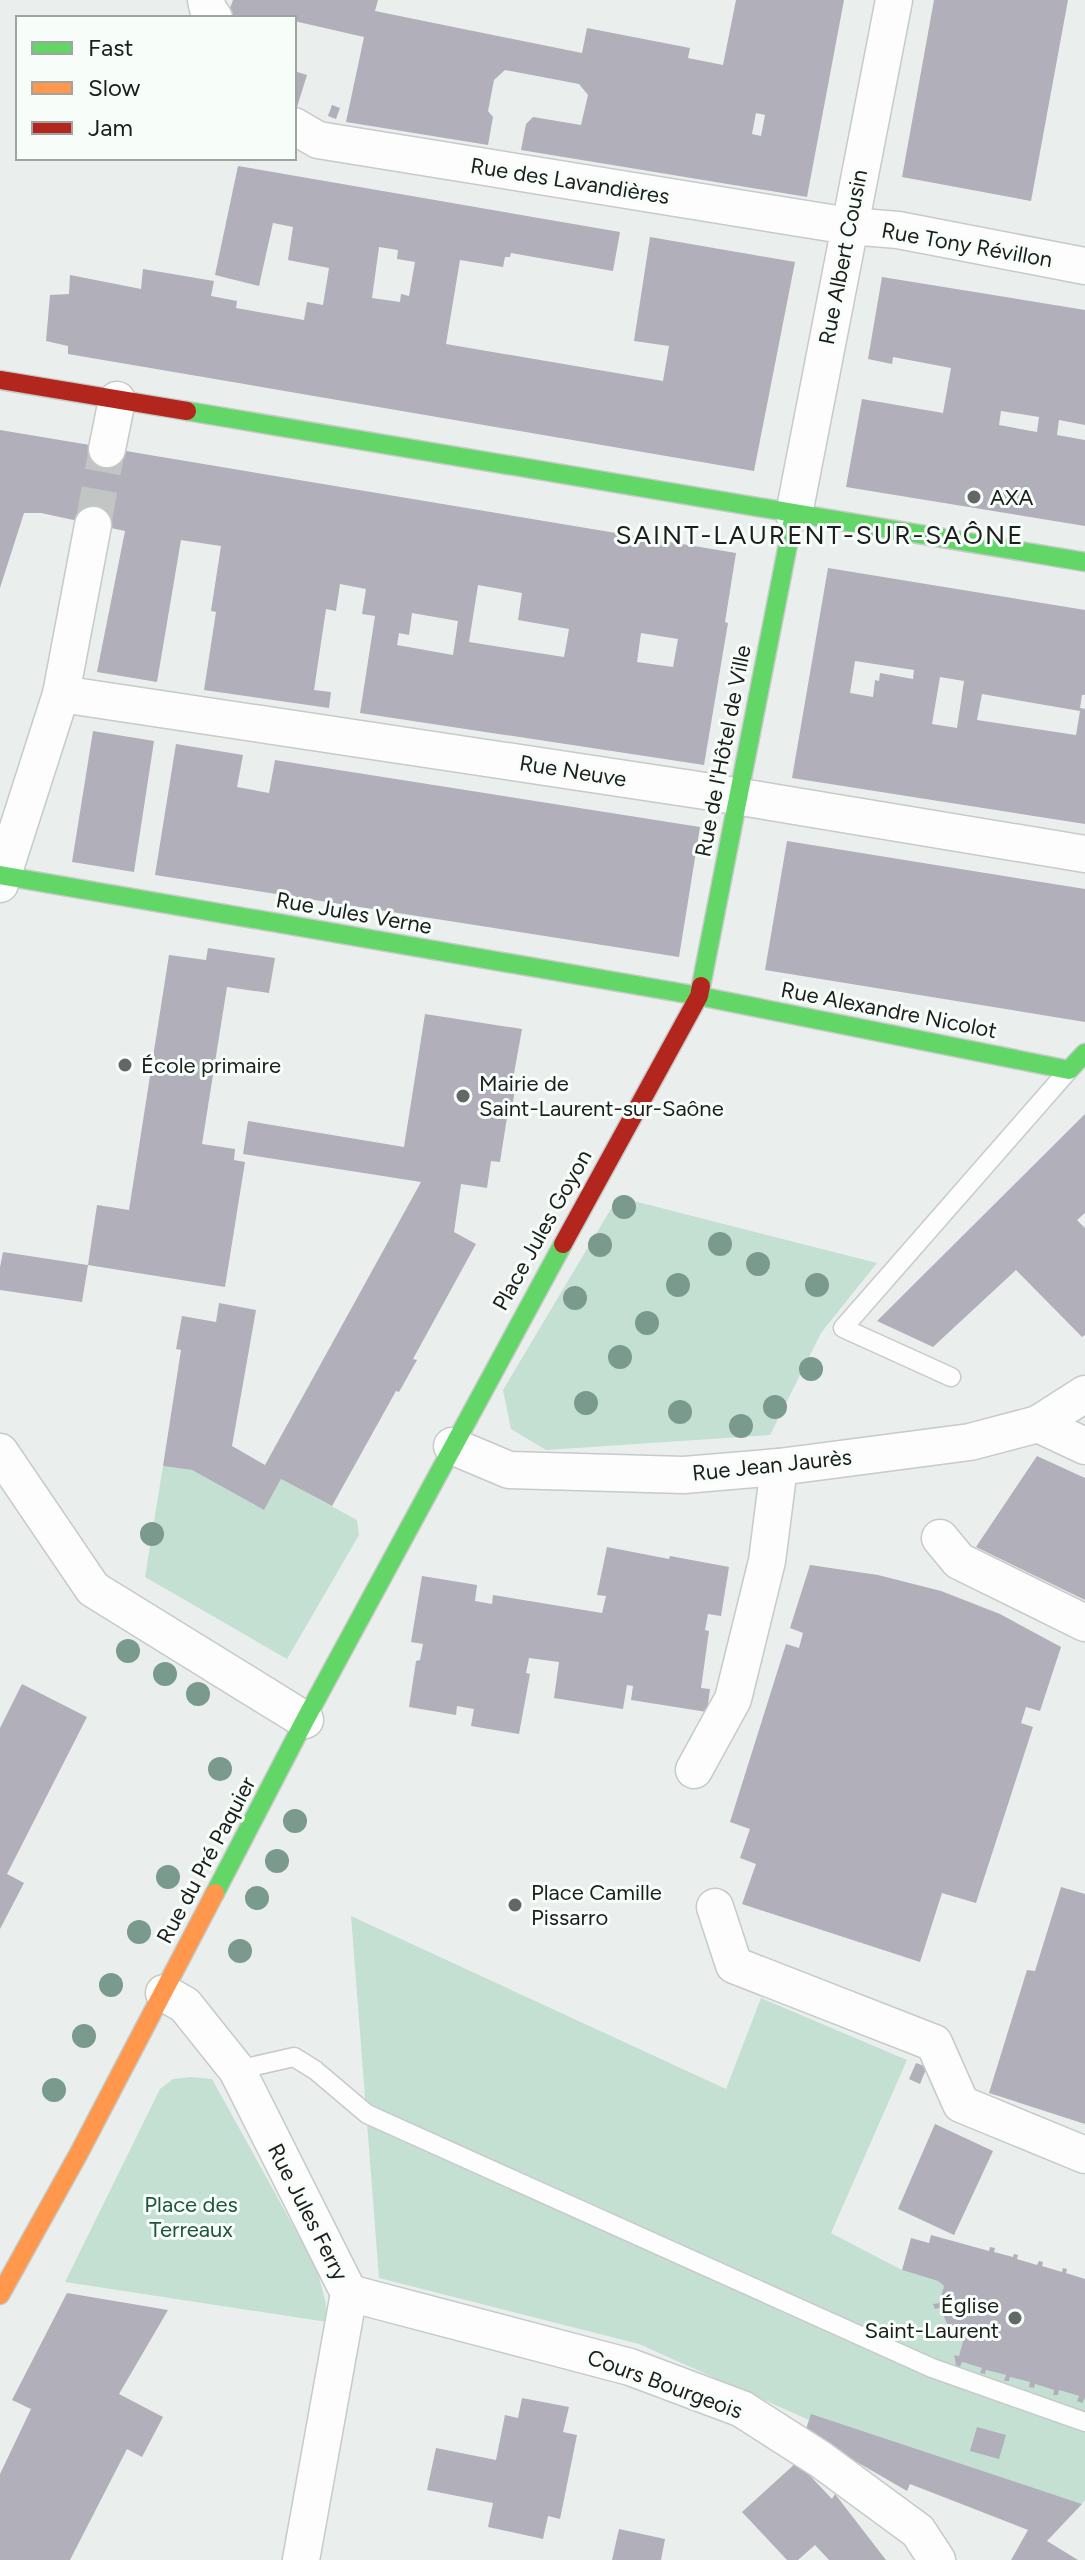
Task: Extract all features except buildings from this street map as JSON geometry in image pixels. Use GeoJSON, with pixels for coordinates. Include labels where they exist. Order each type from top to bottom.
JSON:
{"type":"FeatureCollection","features":[{"type":"Feature","properties":{"kind":"street","name":"Rue Albert Cousin"},"geometry":{"type":"LineString","coordinates":[[794,514],[894,0]]}},
{"type":"Feature","properties":{"kind":"street","name":"Rue des Lavandières"},"geometry":{"type":"LineString","coordinates":[[296,127],[318,140],[849,226]]}},
{"type":"Feature","properties":{"kind":"street","name":"Rue Tony Révillon"},"geometry":{"type":"LineString","coordinates":[[849,226],[898,230],[1085,266]]}},
{"type":"Feature","properties":{"kind":"street"},"geometry":{"type":"LineString","coordinates":[[0,380],[1085,562]]}},
{"type":"Feature","properties":{"kind":"street"},"geometry":{"type":"LineString","coordinates":[[107,449],[117,400]]}},
{"type":"Feature","properties":{"kind":"street","name":"Rue de l'Hôtel de Ville"},"geometry":{"type":"LineString","coordinates":[[699,996],[794,514]]}},
{"type":"Feature","properties":{"kind":"street"},"geometry":{"type":"LineString","coordinates":[[0,878],[61,694],[93,525]]}},
{"type":"Feature","properties":{"kind":"street","name":"Rue Neuve"},"geometry":{"type":"LineString","coordinates":[[61,694],[739,797],[1085,854]]}},
{"type":"Feature","properties":{"kind":"street","name":"Rue Jules Verne"},"geometry":{"type":"LineString","coordinates":[[0,878],[699,996]]}},
{"type":"Feature","properties":{"kind":"street","name":"Rue Alexandre Nicolot"},"geometry":{"type":"LineString","coordinates":[[699,996],[1069,1070]]}},
{"type":"Feature","properties":{"kind":"street","name":"Place Jules Goyon"},"geometry":{"type":"LineString","coordinates":[[452,1446],[699,996]]}},
{"type":"Feature","properties":{"kind":"street"},"geometry":{"type":"LineString","coordinates":[[1069,1070],[1085,1053]]}},
{"type":"Feature","properties":{"kind":"street","name":"Rue Jean Jaurès"},"geometry":{"type":"LineString","coordinates":[[452,1446],[509,1470],[684,1475],[779,1467],[970,1442],[1038,1424],[1085,1394]]}},
{"type":"Feature","properties":{"kind":"street"},"geometry":{"type":"LineString","coordinates":[[1038,1424],[1085,1446]]}},
{"type":"Feature","properties":{"kind":"street","name":"Rue du Pré Paquier"},"geometry":{"type":"LineString","coordinates":[[0,2295],[164,1993],[305,1720],[452,1446]]}},
{"type":"Feature","properties":{"kind":"street"},"geometry":{"type":"LineString","coordinates":[[0,1452],[93,1589],[305,1720]]}},
{"type":"Feature","properties":{"kind":"street"},"geometry":{"type":"LineString","coordinates":[[694,1770],[733,1699],[767,1561],[779,1467]]}},
{"type":"Feature","properties":{"kind":"street"},"geometry":{"type":"LineString","coordinates":[[940,1538],[959,1561],[1085,1623]]}},
{"type":"Feature","properties":{"kind":"street"},"geometry":{"type":"LineString","coordinates":[[715,1907],[734,1965],[934,2043],[961,2104],[1085,2155]]}},
{"type":"Feature","properties":{"kind":"street","name":"Rue Jules Ferry"},"geometry":{"type":"LineString","coordinates":[[164,1993],[185,2005],[237,2070],[349,2293],[301,2560]]}},
{"type":"Feature","properties":{"kind":"street","name":"Cours Bourgeois"},"geometry":{"type":"LineString","coordinates":[[349,2293],[630,2367],[742,2409],[820,2459],[918,2531],[937,2560]]}},
{"type":"Feature","properties":{"kind":"lane"},"geometry":{"type":"LineString","coordinates":[[951,1377],[843,1328],[1069,1070]]}},
{"type":"Feature","properties":{"kind":"lane"},"geometry":{"type":"LineString","coordinates":[[237,2070],[294,2057],[315,2070],[367,2114],[932,2368],[1085,2422]]}},
{"type":"Feature","properties":{"kind":"green space"},"geometry":{"type":"Polygon","coordinates":[[[618,1197],[877,1263],[821,1333],[770,1435],[546,1450],[511,1429],[503,1390],[618,1197]]]}},
{"type":"Feature","properties":{"kind":"green space"},"geometry":{"type":"Polygon","coordinates":[[[163,1466],[192,1470],[264,1510],[281,1479],[357,1520],[359,1535],[287,1659],[145,1577],[163,1466]]]}},
{"type":"Feature","properties":{"kind":"green space"},"geometry":{"type":"Polygon","coordinates":[[[351,1916],[726,2089],[761,1998],[907,2060],[831,2233],[902,2270],[938,2281],[944,2286],[939,2303],[934,2304],[935,2309],[940,2308],[948,2326],[945,2329],[947,2332],[952,2329],[965,2333],[959,2356],[954,2355],[956,2367],[960,2367],[962,2362],[982,2368],[981,2373],[985,2374],[986,2370],[1006,2375],[1005,2381],[1009,2381],[1010,2377],[1030,2382],[1030,2387],[1034,2388],[1035,2384],[1054,2390],[1053,2395],[1057,2395],[1059,2390],[1079,2396],[1077,2401],[1085,2398],[1085,2500],[1082,2504],[811,2415],[809,2420],[639,2344],[379,2278],[351,1916]]]}},
{"type":"Feature","properties":{"kind":"green space","name":"Place des Terreaux"},"geometry":{"type":"Polygon","coordinates":[[[173,2079],[212,2079],[317,2269],[327,2322],[65,2282],[160,2089],[173,2079]]]}},
{"type":"Feature","properties":{"kind":"tunnel"},"geometry":{"type":"LineString","coordinates":[[93,525],[107,449]]}},
{"type":"Feature","properties":{"kind":"traffic: fast"},"geometry":{"type":"LineString","coordinates":[[187,411],[1085,562]]}},
{"type":"Feature","properties":{"kind":"traffic: fast"},"geometry":{"type":"LineString","coordinates":[[701,986],[794,514]]}},
{"type":"Feature","properties":{"kind":"traffic: fast"},"geometry":{"type":"LineString","coordinates":[[0,875],[699,996],[1069,1070],[1085,1053]]}},
{"type":"Feature","properties":{"kind":"traffic: fast"},"geometry":{"type":"LineString","coordinates":[[215,1893],[305,1720],[563,1244]]}},
{"type":"Feature","properties":{"kind":"traffic: slow"},"geometry":{"type":"LineString","coordinates":[[0,2295],[79,2153],[215,1893]]}},
{"type":"Feature","properties":{"kind":"traffic: jam"},"geometry":{"type":"LineString","coordinates":[[0,380],[187,411]]}},
{"type":"Feature","properties":{"kind":"traffic: jam"},"geometry":{"type":"LineString","coordinates":[[563,1244],[699,996],[701,986]]}},
{"type":"Feature","properties":{"kind":"place","name":"AXA"},"geometry":{"type":"Point","coordinates":[974,497]}},
{"type":"Feature","properties":{"kind":"place","name":"École primaire"},"geometry":{"type":"Point","coordinates":[125,1065]}},
{"type":"Feature","properties":{"kind":"place","name":"Mairie de Saint-Laurent-sur-Saône"},"geometry":{"type":"Point","coordinates":[463,1096]}},
{"type":"Feature","properties":{"kind":"place","name":"Place Camille Pissarro"},"geometry":{"type":"Point","coordinates":[515,1905]}},
{"type":"Feature","properties":{"kind":"place","name":"Église Saint-Laurent"},"geometry":{"type":"Point","coordinates":[1015,2318]}},
{"type":"Feature","properties":{"kind":"district","name":"SAINT-LAURENT-SUR-SAÔNE"},"geometry":{"type":"Point","coordinates":[820,535]}}]}
